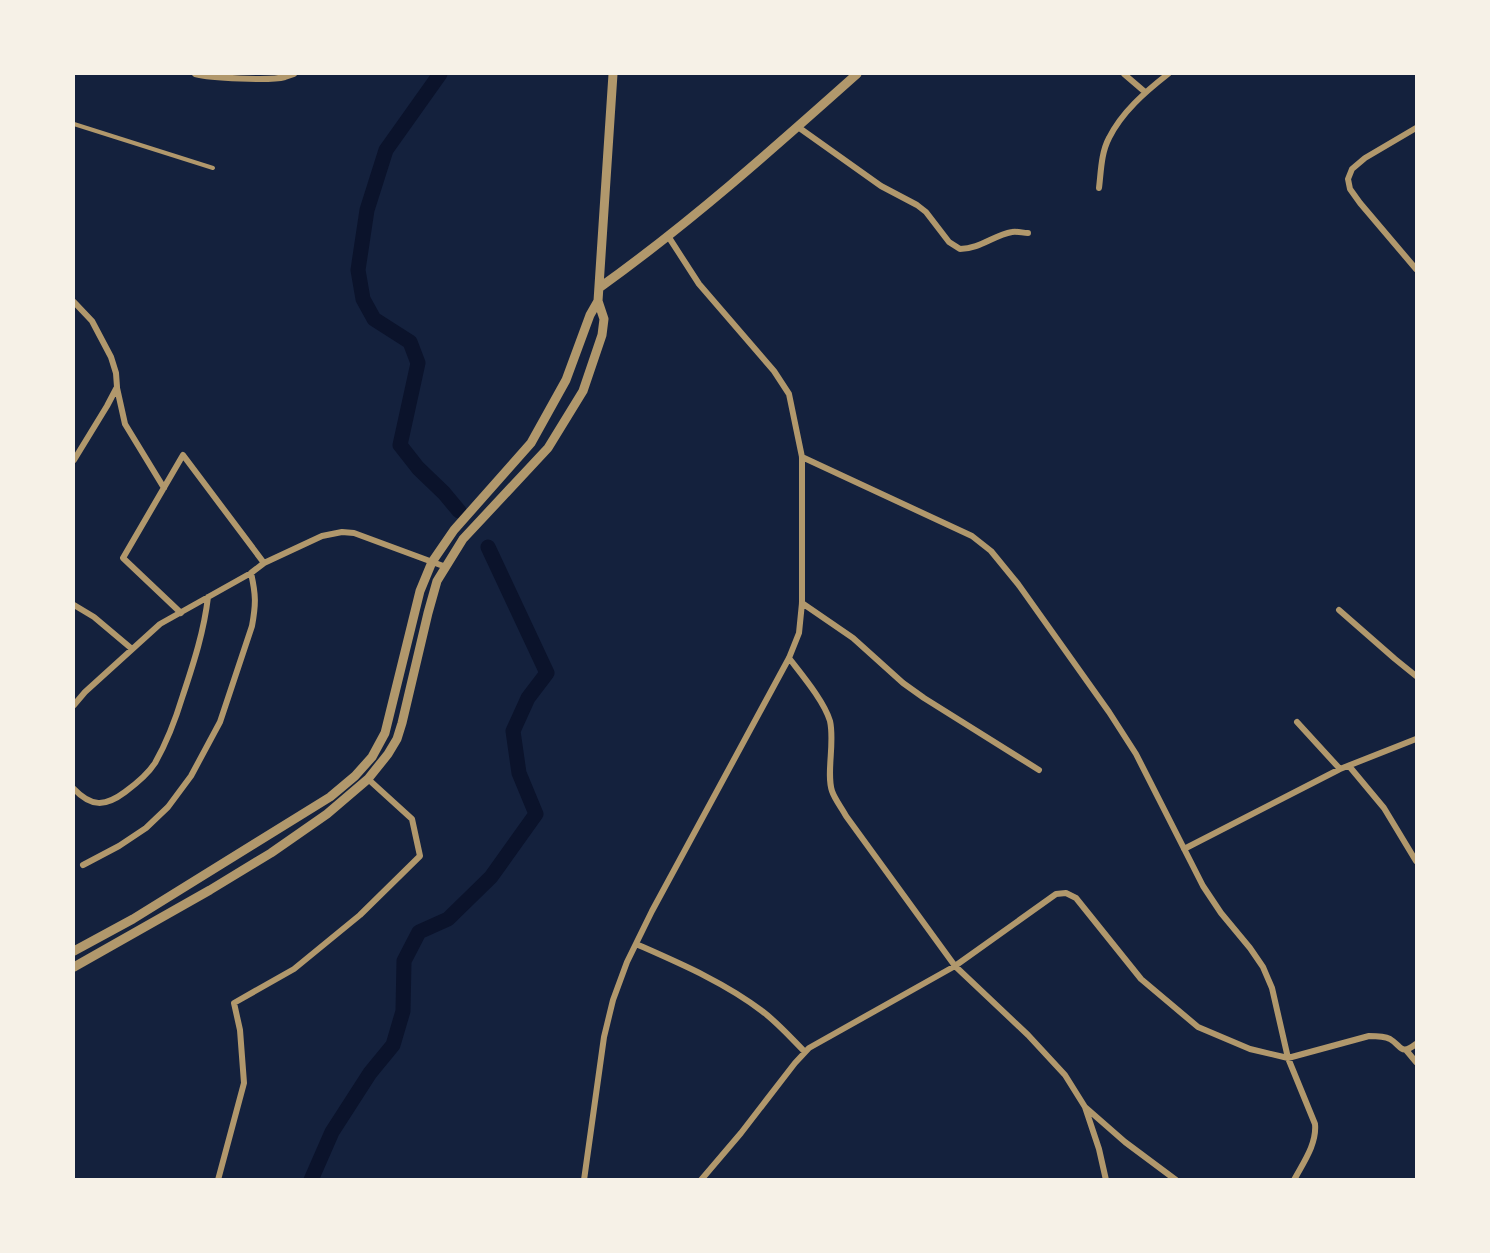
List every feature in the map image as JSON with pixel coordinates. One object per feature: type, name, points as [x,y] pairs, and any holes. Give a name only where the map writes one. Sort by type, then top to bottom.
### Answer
[{"type":"street","points":[[195,74],[283,78],[294,74]]},
{"type":"street","points":[[74,968],[271,853],[327,814],[368,779],[388,754],[397,739],[402,723],[437,581],[463,539],[548,448],[583,391],[602,335],[604,319],[598,301],[613,74]]},
{"type":"street","points":[[599,288],[642,257],[763,158],[857,74]]},
{"type":"street","points":[[1124,74],[1145,92]]},
{"type":"street","points":[[1099,188],[1108,139],[1128,110],[1145,92],[1168,74]]},
{"type":"street","points":[[798,127],[881,186],[917,205],[926,212],[949,242],[960,249],[977,247],[1012,232],[1028,233]]},
{"type":"street","points":[[1416,128],[1365,158],[1352,169],[1348,179],[1350,189],[1360,203],[1416,269]]},
{"type":"street","points":[[584,1179],[604,1037],[613,999],[627,962],[652,910],[789,658],[799,633],[802,603],[802,457],[789,394],[774,371],[699,284],[668,236]]},
{"type":"street","points":[[74,951],[133,919],[330,797],[356,776],[372,757],[385,733],[420,591],[432,562],[454,530],[531,443],[566,380],[590,315],[598,301]]},
{"type":"street","points":[[74,302],[92,321],[111,357],[125,424],[164,488]]},
{"type":"street","points":[[74,460],[108,406],[117,387]]},
{"type":"street","points":[[181,613],[123,558],[183,455],[264,563]]},
{"type":"street","points":[[802,457],[972,536],[991,551],[1018,584],[1109,712],[1136,754],[1203,886],[1263,967],[1272,988],[1288,1058],[1315,1124],[1316,1132],[1307,1156],[1294,1179]]},
{"type":"street","points":[[74,705],[85,692],[160,624],[251,573],[264,563],[322,536],[342,532],[354,533],[446,567]]},
{"type":"street","points":[[83,865],[147,828],[168,807],[190,776],[220,722],[252,626],[255,594],[251,573]]},
{"type":"street","points":[[74,789],[86,800],[94,803],[105,802],[118,797],[137,783],[154,764],[174,722],[193,667],[205,625],[208,597]]},
{"type":"street","points":[[802,603],[853,638],[903,683],[924,698],[1039,770]]},
{"type":"street","points":[[74,604],[94,616],[132,650]]},
{"type":"street","points":[[1339,610],[1416,676]]},
{"type":"street","points":[[789,658],[823,706],[829,720],[832,738],[832,791],[846,816],[955,966],[1028,1035],[1065,1075],[1085,1107],[1106,1179]]},
{"type":"street","points":[[1297,722],[1340,769]]},
{"type":"street","points":[[1184,849],[1340,769],[1416,739]]},
{"type":"street","points":[[1349,766],[1384,808],[1416,861]]},
{"type":"street","points":[[218,1179],[244,1083],[240,1030],[234,1003],[294,969],[360,915],[420,856],[412,819],[368,779]]},
{"type":"street","points":[[701,1179],[809,1048],[955,966],[1056,894],[1066,893],[1076,898],[1141,979],[1198,1026],[1250,1050],[1288,1058],[1369,1036],[1390,1039],[1400,1049],[1406,1050],[1416,1044]]},
{"type":"street","points":[[636,944],[696,970],[744,998],[773,1020],[805,1052]]},
{"type":"street","points":[[1406,1050],[1416,1062]]},
{"type":"street","points":[[1085,1107],[1125,1142],[1176,1179]]},
{"type":"lane","points":[[74,124],[213,168]]},
{"type":"waterway","points":[[440,74],[386,150],[367,210],[358,270],[363,299],[374,319],[410,342],[418,363],[400,445],[418,468],[459,511]]},
{"type":"waterway","points":[[311,1180],[332,1132],[370,1073],[393,1045],[403,1011],[404,961],[419,932],[448,919],[491,877],[536,814],[519,773],[513,731],[528,698],[547,673],[488,547]]}]
